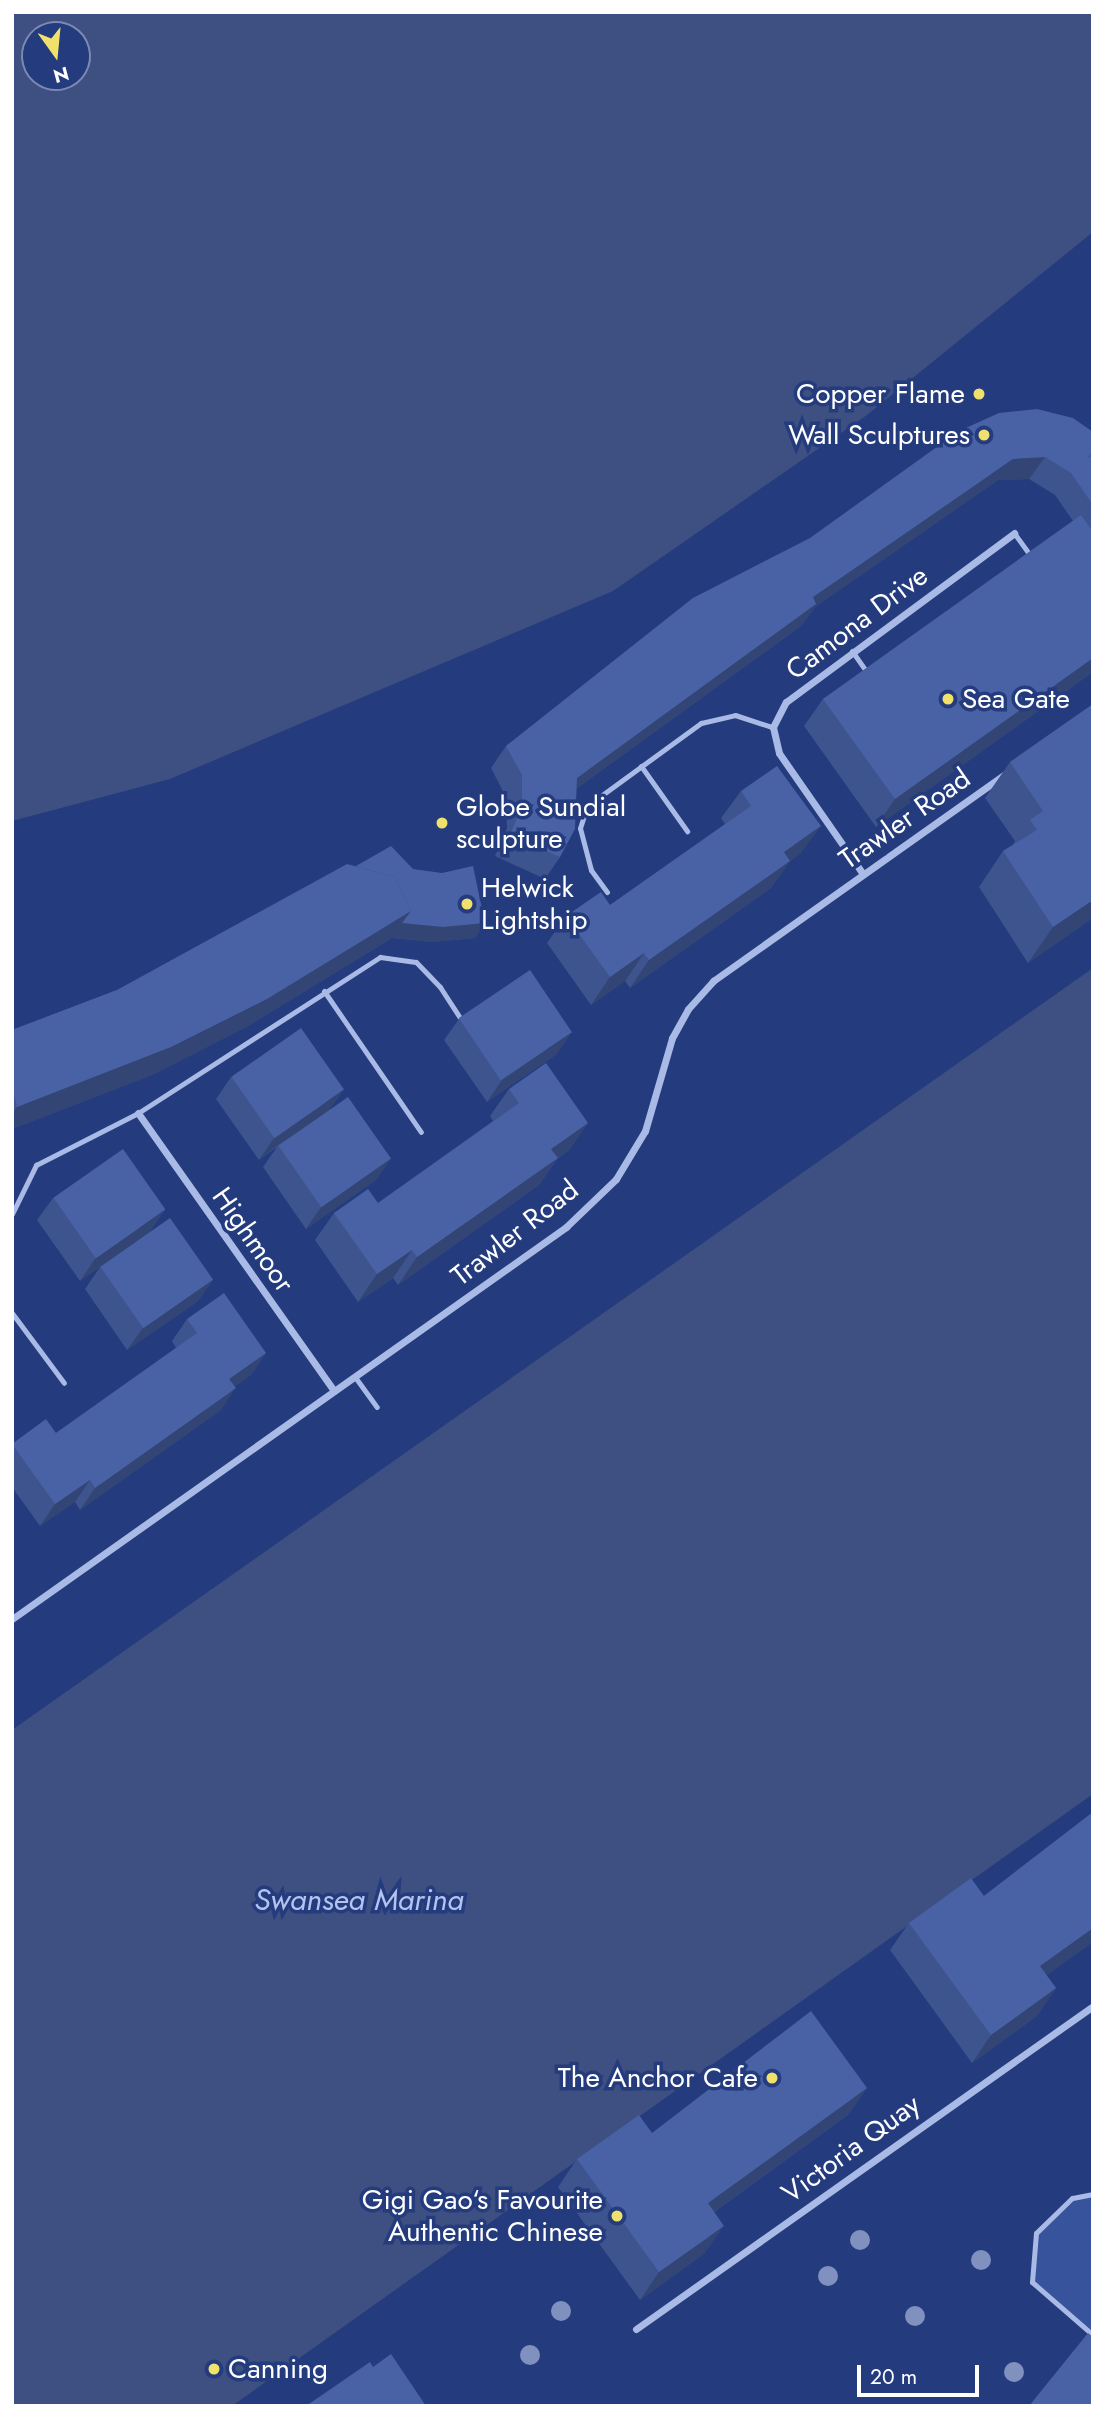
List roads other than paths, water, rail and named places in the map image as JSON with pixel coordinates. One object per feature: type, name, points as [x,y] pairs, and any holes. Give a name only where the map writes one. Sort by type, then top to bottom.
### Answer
[{"type":"street","name":"Camona Drive","points":[[772,727],[786,702],[1014,533]]},
{"type":"street","points":[[772,727],[779,752],[863,874]]},
{"type":"street","name":"Trawler Road","points":[[12,1619],[566,1227],[616,1179],[645,1131],[672,1038],[688,1009],[713,981],[1016,766]]},
{"type":"street","name":"Highmoor","points":[[138,1113],[334,1391]]},
{"type":"street","name":"Victoria Quay","points":[[636,2329],[1093,2006]]},
{"type":"lane","points":[[1014,533],[1038,565]]},
{"type":"lane","points":[[852,651],[874,681]]},
{"type":"lane","points":[[607,892],[591,870],[580,828],[587,806],[701,723],[735,715],[772,727]]},
{"type":"lane","points":[[641,765],[687,831]]},
{"type":"lane","points":[[12,1214],[36,1164],[138,1113],[380,957],[416,962],[440,987],[459,1016]]},
{"type":"lane","points":[[324,991],[421,1132]]},
{"type":"lane","points":[[12,1312],[64,1383]]},
{"type":"lane","points":[[355,1377],[377,1407]]},
{"type":"lane","points":[[1093,2194],[1072,2198],[1036,2233],[1032,2282],[1093,2335]]},
{"type":"water","points":[[12,12],[1093,12],[1093,232],[867,415],[613,591],[170,779],[12,821]]},
{"type":"water","name":"Swansea Marina","points":[[1093,968],[1093,1794],[232,2406],[12,2406],[12,1730]]},
{"type":"place","name":"Copper Flame","points":[[979,394]]},
{"type":"place","name":"Wall Sculptures","points":[[984,435]]},
{"type":"place","name":"Sea Gate","points":[[948,699]]},
{"type":"place","name":"Globe Sundial sculpture","points":[[442,823]]},
{"type":"place","name":"Helwick Lightship","points":[[467,904]]},
{"type":"place","name":"The Anchor Cafe","points":[[772,2078]]},
{"type":"place","name":"Gigi Gao‘s Favourite Authentic Chinese","points":[[617,2216]]},
{"type":"place","name":"Canning","points":[[214,2369]]}]
